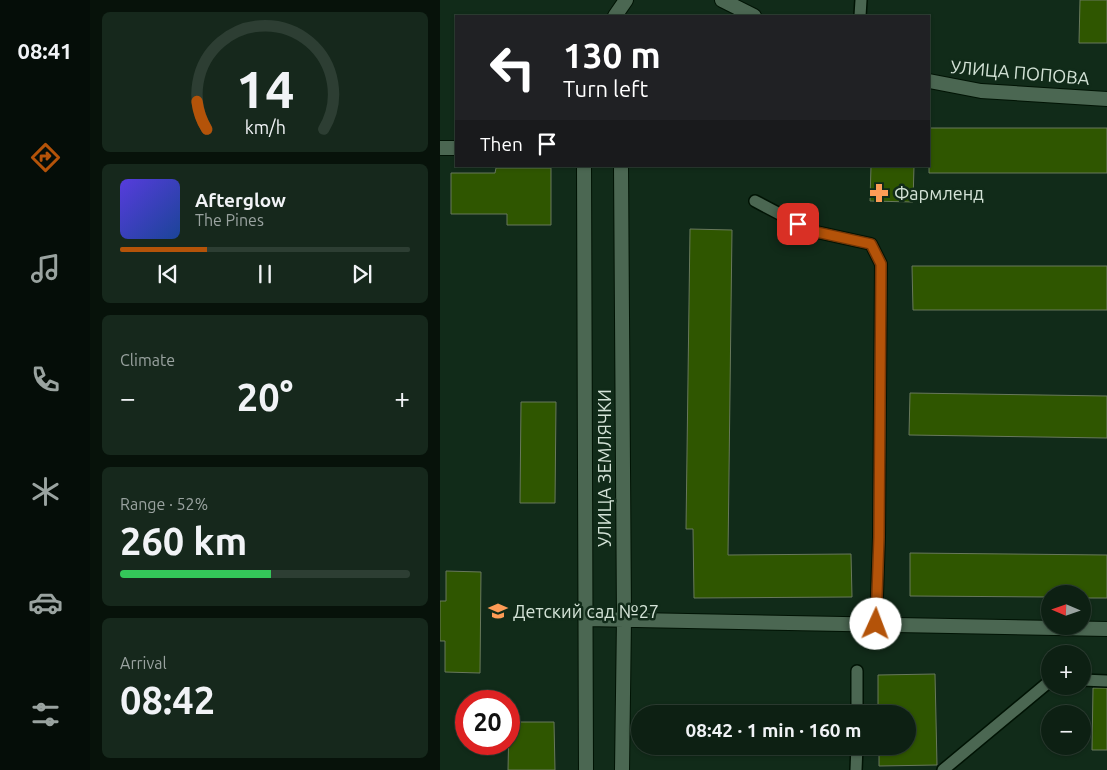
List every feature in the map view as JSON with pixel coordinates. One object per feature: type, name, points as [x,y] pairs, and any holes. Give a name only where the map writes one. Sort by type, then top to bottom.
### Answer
[{"type":"street","points":[[616,15],[626,0]]},
{"type":"street","points":[[722,0],[752,15]]},
{"type":"street","name":"УЛИЦА ПОПОВА","points":[[930,81],[981,91],[1107,99]]},
{"type":"street","points":[[440,148],[455,148]]},
{"type":"street","name":"УЛИЦА ЗЕМЛЯЧКИ","points":[[584,167],[586,770]]},
{"type":"street","name":"УЛИЦА ЗЕМЛЯЧКИ","points":[[621,167],[624,619],[622,770]]},
{"type":"street","points":[[586,619],[1107,629]]},
{"type":"lane","points":[[860,15],[861,0]]},
{"type":"lane","points":[[755,200],[812,231],[871,244],[881,264],[879,537],[876,624]]},
{"type":"lane","points":[[857,705],[858,671]]},
{"type":"lane","points":[[1091,680],[1107,680]]},
{"type":"lane","points":[[943,770],[1041,689]]},
{"type":"lane","points":[[856,770],[857,755]]},
{"type":"building","points":[[1080,0],[1107,0],[1107,43],[1079,43]]},
{"type":"building","points":[[930,128],[1107,128],[1107,173],[929,173]]},
{"type":"building","points":[[871,167],[914,167],[913,202],[870,201]]},
{"type":"building","points":[[496,168],[551,168],[551,225],[507,225],[507,214],[451,214],[451,173],[495,173]]},
{"type":"building","points":[[690,229],[732,230],[728,555],[851,554],[852,597],[694,598],[693,529],[686,529]]},
{"type":"building","points":[[912,266],[1107,266],[1107,310],[913,310]]},
{"type":"building","points":[[910,393],[1107,396],[1107,438],[909,435]]},
{"type":"building","points":[[521,402],[556,402],[555,503],[520,503]]},
{"type":"building","points":[[910,553],[1107,555],[1107,598],[1091,598],[1091,585],[1041,585],[1041,597],[910,596]]},
{"type":"building","points":[[446,571],[481,572],[480,673],[445,672],[445,641],[440,641],[440,601],[446,601]]},
{"type":"building","points":[[935,674],[937,765],[879,766],[879,755],[916,755],[916,705],[878,705],[878,675]]},
{"type":"building","points":[[1093,688],[1107,688],[1107,750],[1092,750]]},
{"type":"building","points":[[520,722],[554,722],[555,770],[508,770],[508,755],[520,755]]},
{"type":"place","name":"Фармленд","points":[[879,193]]},
{"type":"place","name":"Детский сад №27","points":[[498,611]]},
{"type":"route","points":[[798,224],[812,231],[871,244],[881,264],[879,537],[876,624]]}]
